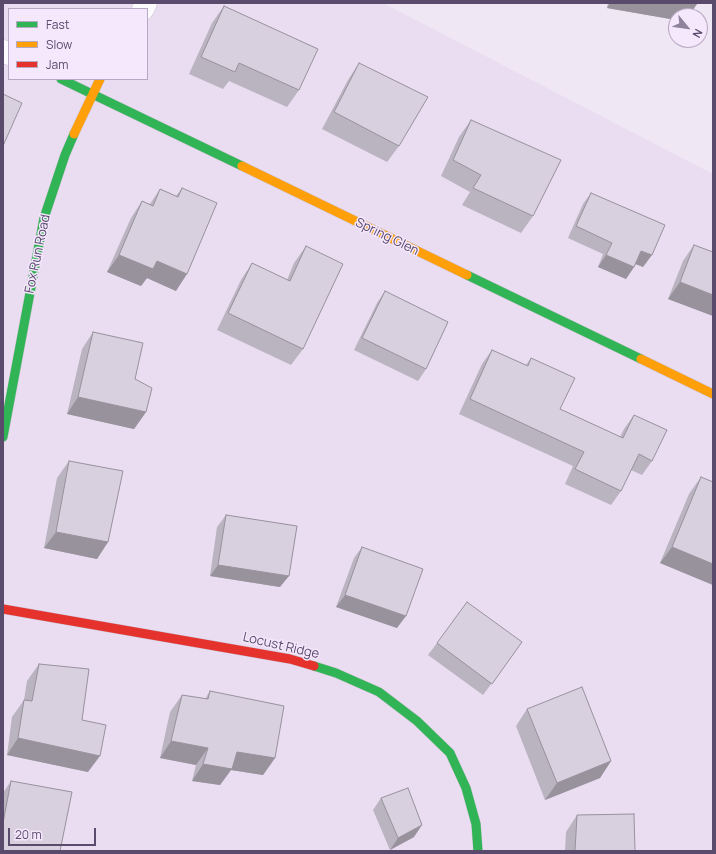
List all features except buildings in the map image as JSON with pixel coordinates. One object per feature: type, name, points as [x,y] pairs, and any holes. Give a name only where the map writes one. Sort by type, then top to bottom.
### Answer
[{"type":"street","name":"Spring Glen","points":[[63,80],[713,394]]},
{"type":"street","name":"Fox Run Road","points":[[3,437],[44,218],[65,155],[92,93],[99,80]]},
{"type":"street","name":"Locust Ridge","points":[[3,609],[290,659],[336,673],[379,692],[417,721],[450,753],[466,788],[476,824],[478,851]]},
{"type":"shaded area","points":[[3,3],[383,3],[713,174],[713,851],[3,851]]},
{"type":"traffic: fast","points":[[63,80],[242,166]]},
{"type":"traffic: fast","points":[[3,437],[44,218],[65,155],[74,134]]},
{"type":"traffic: fast","points":[[467,275],[641,359]]},
{"type":"traffic: fast","points":[[314,666],[336,673],[379,692],[417,721],[450,753],[466,788],[476,824],[478,851]]},
{"type":"traffic: slow","points":[[74,134],[100,80]]},
{"type":"traffic: slow","points":[[242,166],[467,275]]},
{"type":"traffic: slow","points":[[641,359],[713,394]]},
{"type":"traffic: jam","points":[[3,609],[290,659],[314,666]]}]
